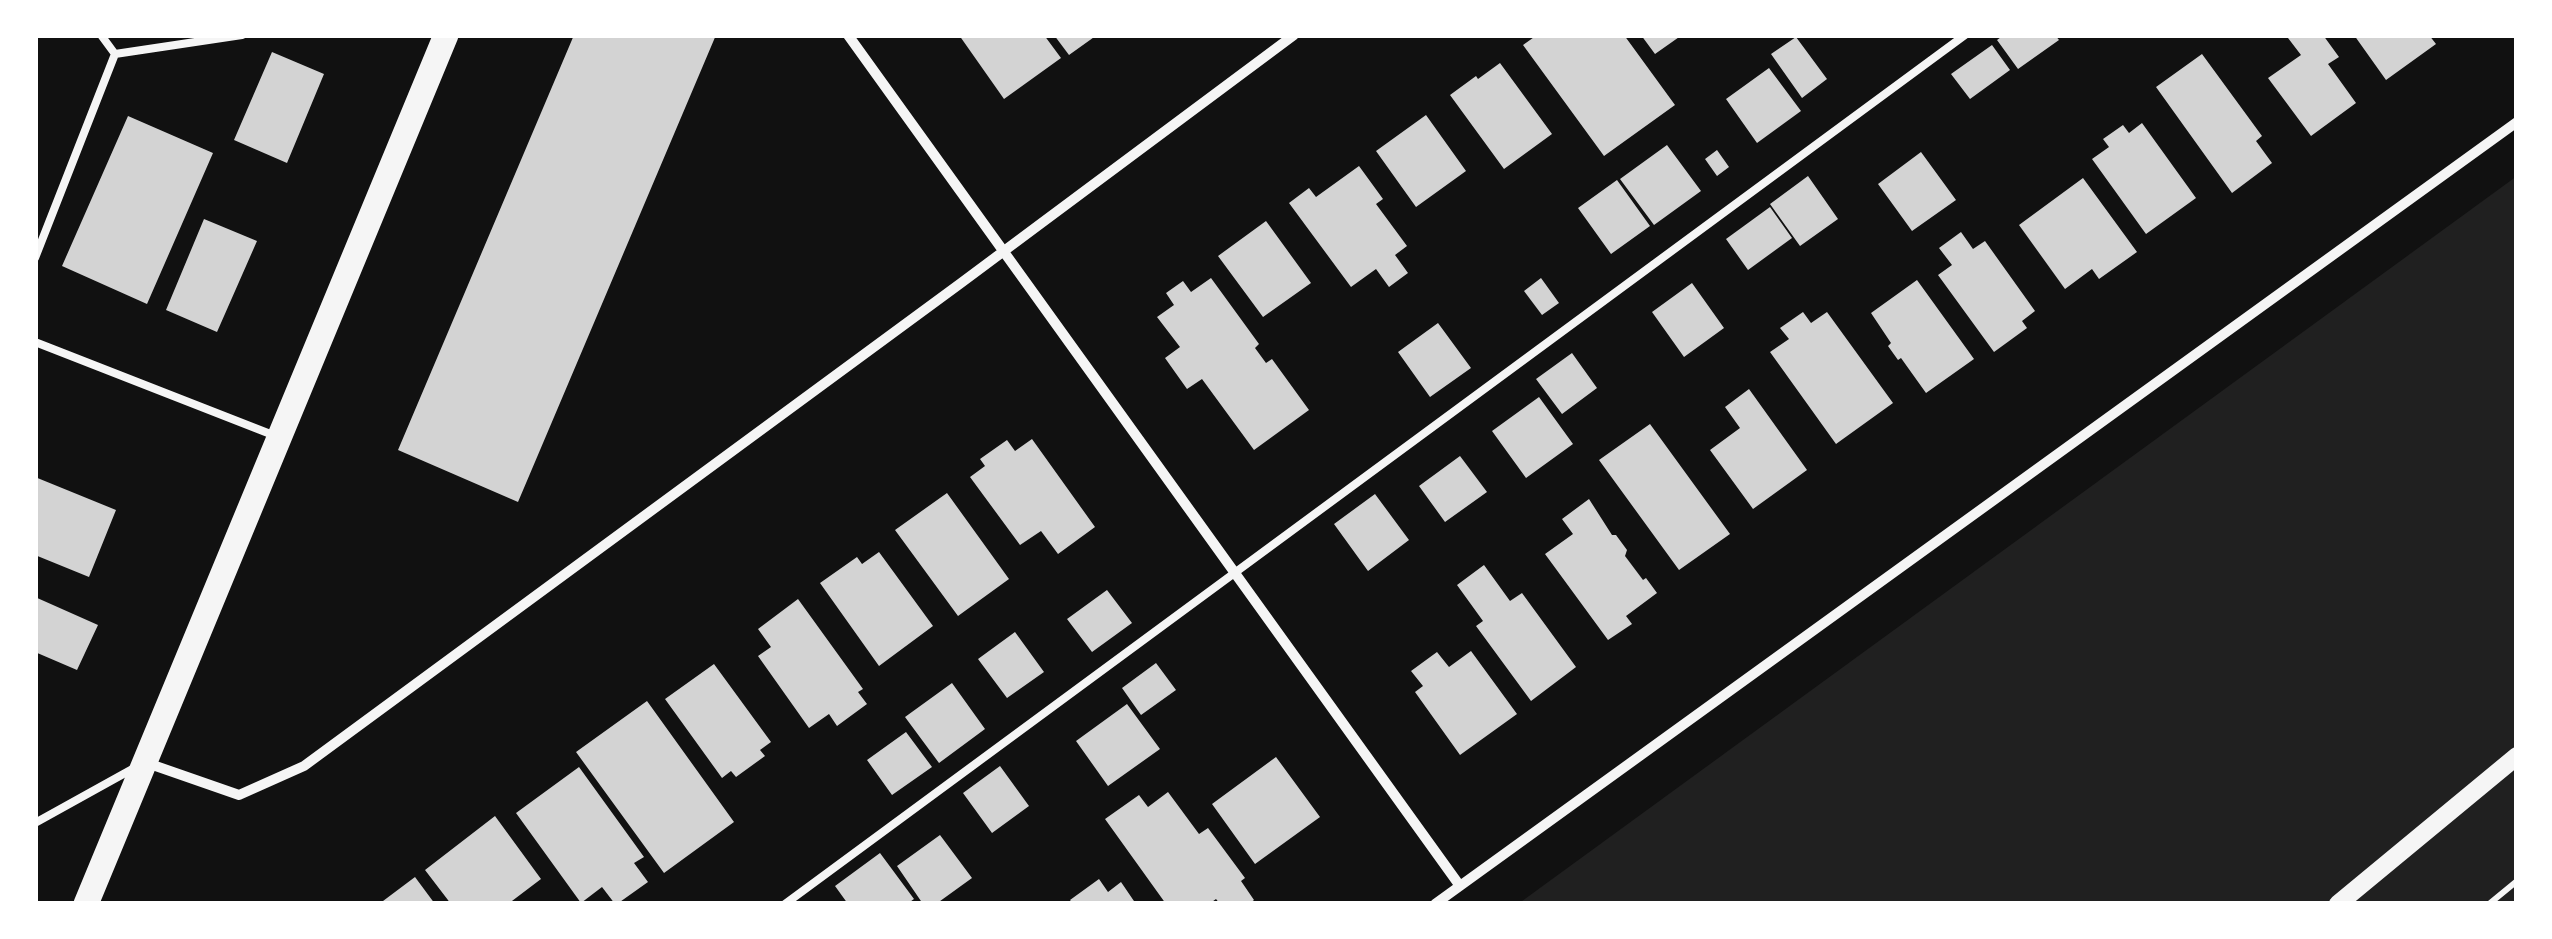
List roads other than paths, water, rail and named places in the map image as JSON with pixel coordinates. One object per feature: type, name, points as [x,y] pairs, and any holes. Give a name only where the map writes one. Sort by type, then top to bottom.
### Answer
[{"type":"main road","points":[[86,904],[446,35]]},
{"type":"street","points":[[848,35],[1460,886]]},
{"type":"street","points":[[144,762],[239,795],[304,766],[1294,35]]},
{"type":"street","points":[[1435,904],[2517,122]]},
{"type":"street","points":[[2338,904],[2517,756]]},
{"type":"lane","points":[[102,35],[115,54]]},
{"type":"lane","points":[[115,54],[242,35]]},
{"type":"lane","points":[[785,904],[1964,35]]},
{"type":"lane","points":[[35,258],[115,54]]},
{"type":"lane","points":[[35,342],[278,436]]},
{"type":"lane","points":[[35,823],[144,762]]}]
